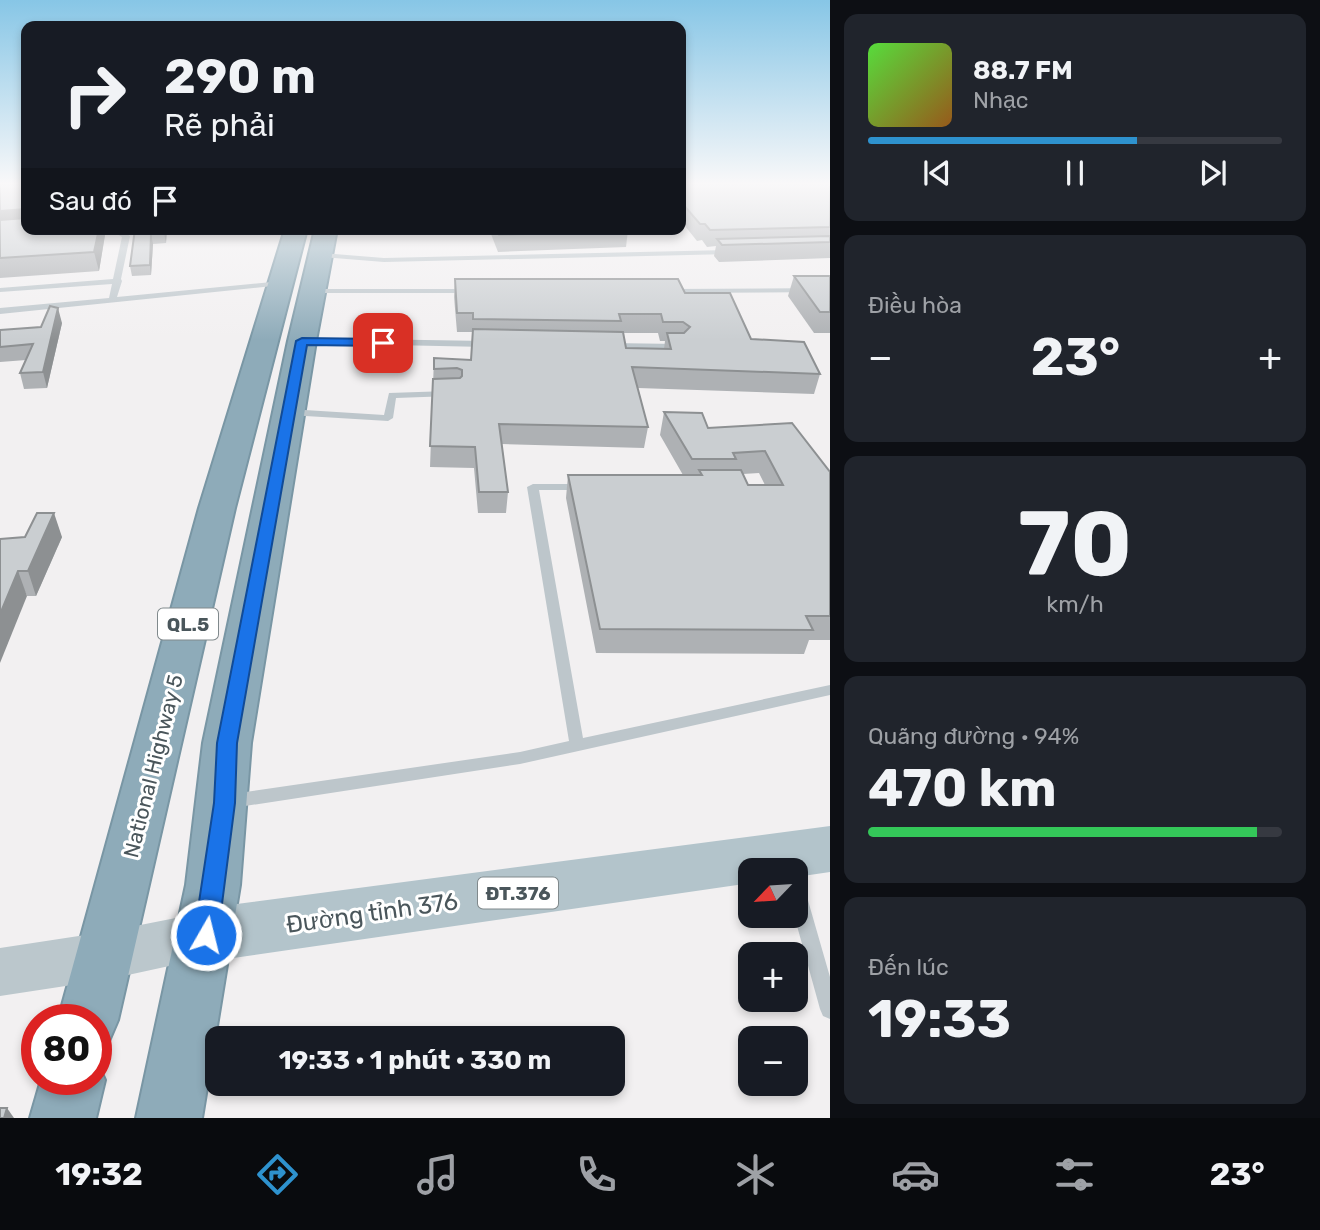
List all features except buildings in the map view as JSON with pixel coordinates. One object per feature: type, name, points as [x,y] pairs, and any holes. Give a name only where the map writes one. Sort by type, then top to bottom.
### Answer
[{"type":"highway","name":"QL.5","points":[[169,1118],[206,935],[224,803],[227,743],[302,341],[308,258]]},
{"type":"highway","name":"National Highway 5","points":[[93,1004],[217,508],[308,258]]},
{"type":"highway","points":[[63,1118],[69,1095]]},
{"type":"main road","name":"Đường tỉnh 376","points":[[206,935],[738,874]]},
{"type":"main road","points":[[0,972],[105,956],[206,935]]},
{"type":"lane","points":[[112,301],[118,281],[125,235]]},
{"type":"lane","points":[[0,311],[112,301],[308,258],[384,260],[734,251]]},
{"type":"lane","points":[[308,258],[482,291]]},
{"type":"lane","points":[[0,290],[118,281]]},
{"type":"lane","points":[[663,291],[830,290]]},
{"type":"lane","points":[[302,341],[498,345]]},
{"type":"lane","points":[[595,346],[679,348]]},
{"type":"lane","points":[[289,412],[388,418],[392,395],[456,394]]},
{"type":"lane","points":[[577,745],[533,487],[589,487]]},
{"type":"lane","points":[[224,803],[520,758],[830,690]]},
{"type":"lane","points":[[808,901],[830,1009]]},
{"type":"route","points":[[206,935],[224,803],[227,743],[302,341],[383,343]]}]
